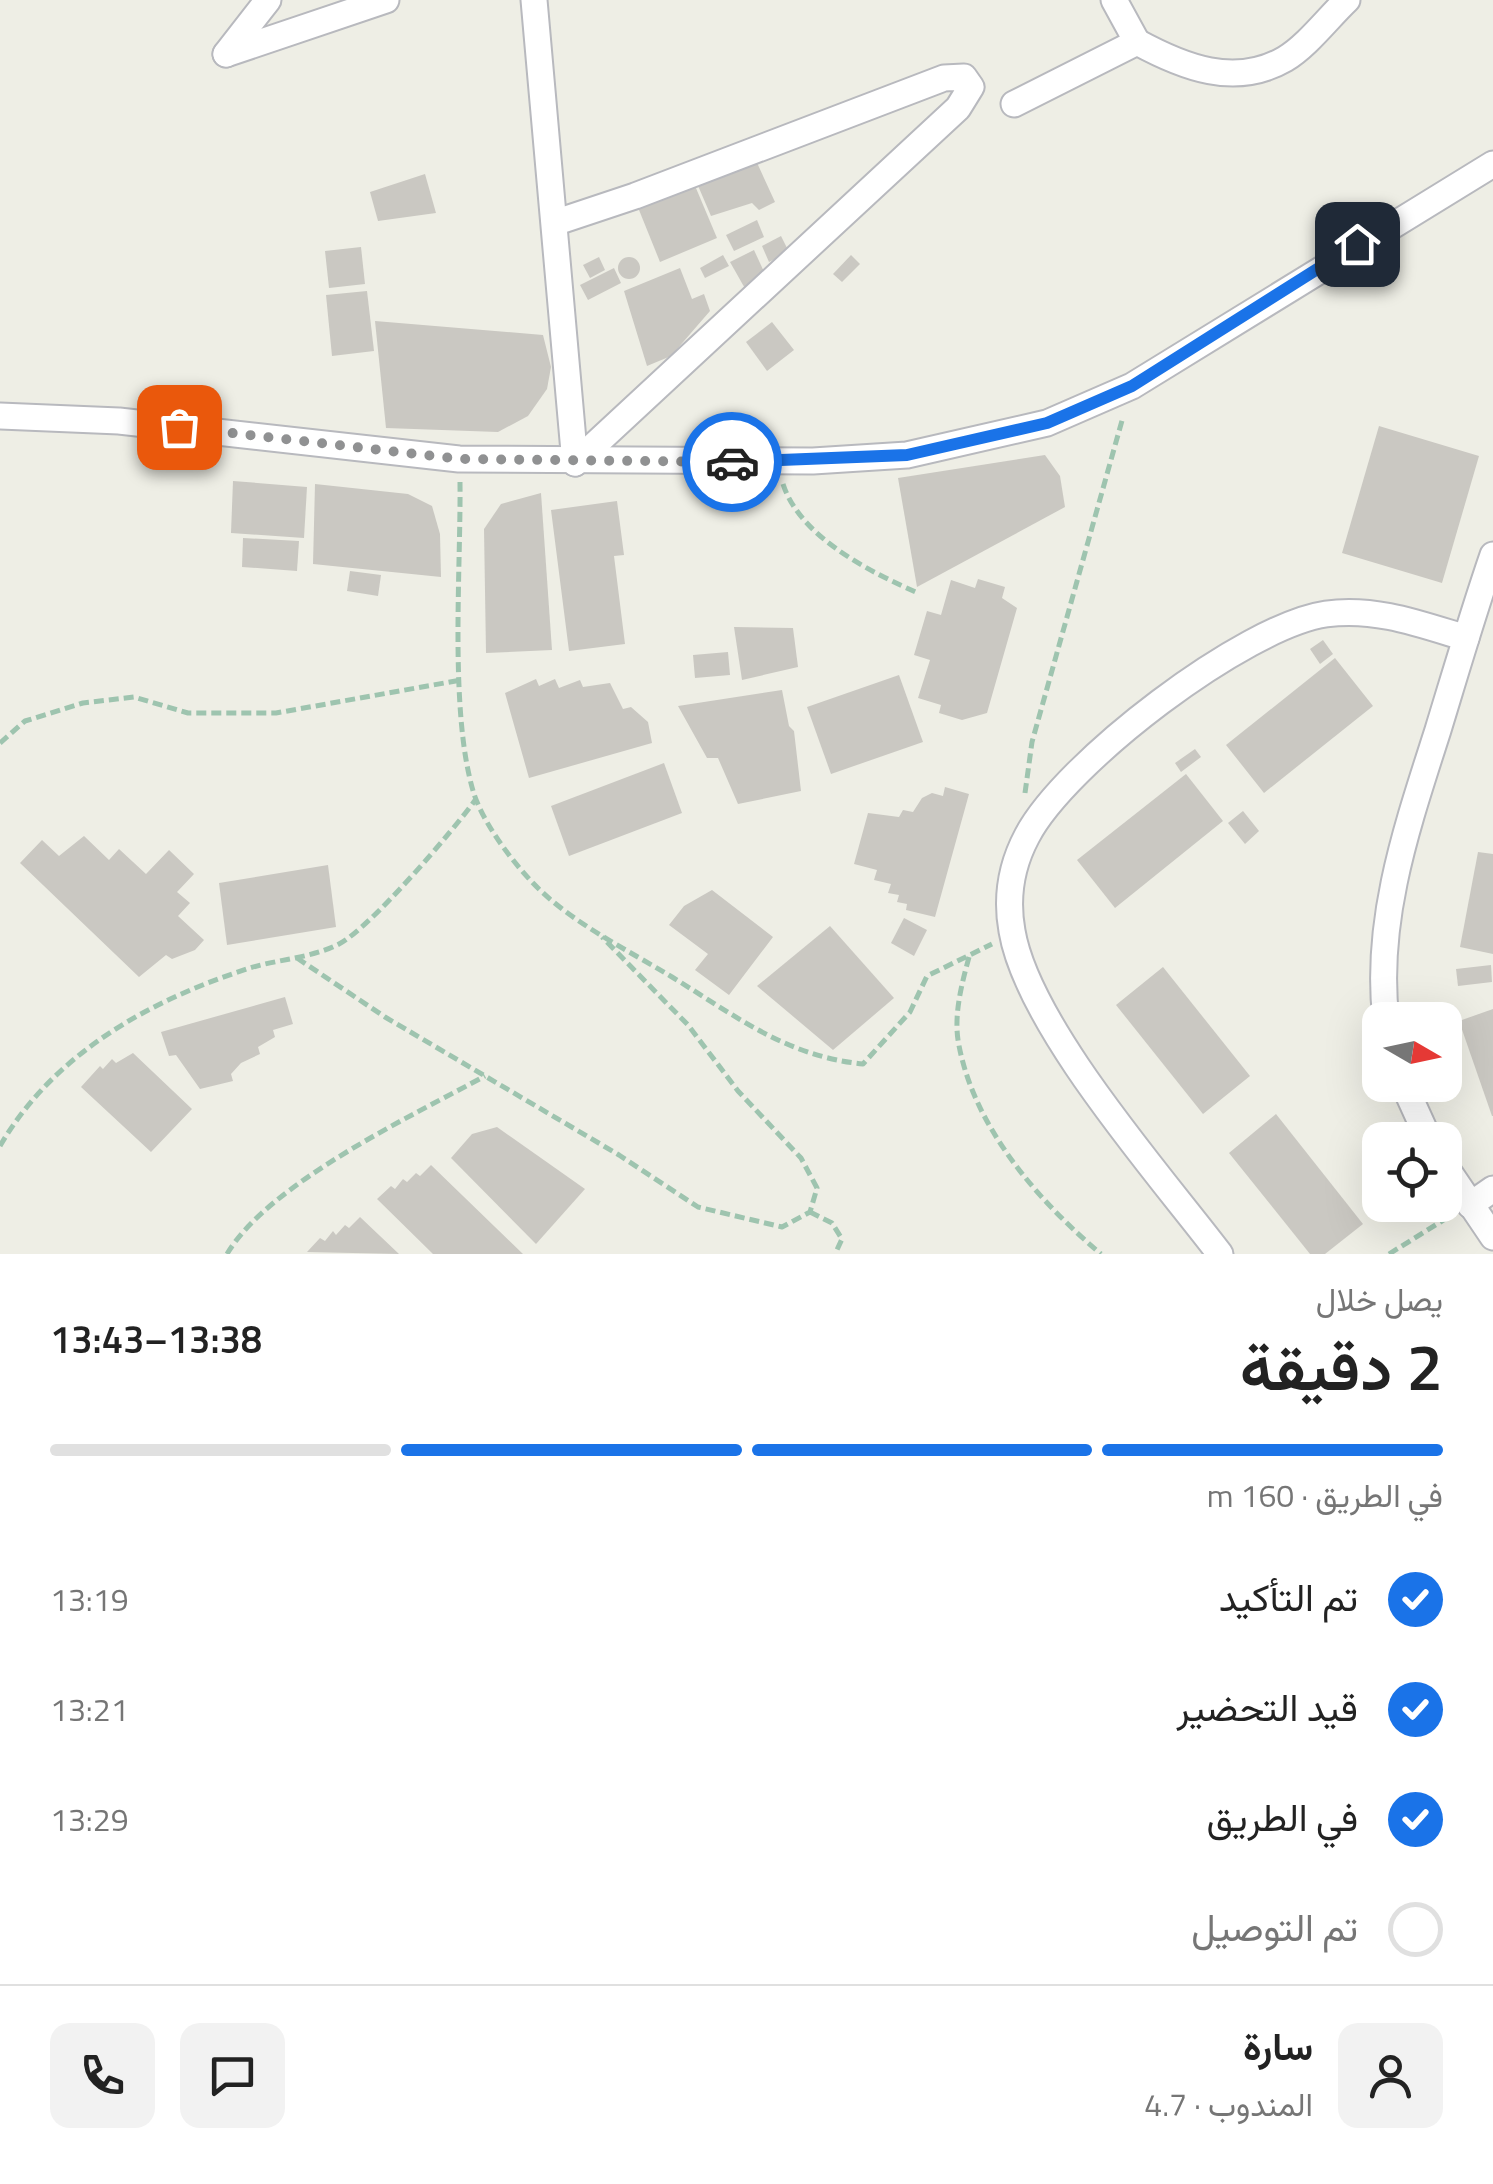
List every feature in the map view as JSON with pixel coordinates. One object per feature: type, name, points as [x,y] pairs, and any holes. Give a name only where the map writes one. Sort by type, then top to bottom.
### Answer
[{"type":"street","points":[[268,0],[226,54],[386,0]]},
{"type":"street","points":[[534,0],[557,222],[575,463]]},
{"type":"street","points":[[1114,0],[1137,42],[1200,70],[1254,72],[1288,58],[1348,0]]},
{"type":"street","points":[[1311,34],[1322,0]]},
{"type":"street","points":[[1014,104],[1137,42]]},
{"type":"street","points":[[557,222],[944,78],[964,77],[972,87],[958,108],[575,463]]},
{"type":"street","points":[[0,416],[153,424],[460,459],[776,462],[907,455],[1047,423],[1132,386],[1493,164]]},
{"type":"street","points":[[1385,1002],[1381,958],[1386,913],[1493,555]]},
{"type":"street","points":[[1220,1254],[1077,1065],[1024,971],[1012,934],[1008,896],[1015,862],[1028,833],[1056,795],[1136,724],[1210,668],[1285,625],[1324,614],[1389,615],[1466,638]]},
{"type":"street","points":[[1470,1205],[1493,1189]]},
{"type":"street","points":[[1462,1193],[1493,1238]]},
{"type":"path","points":[[1022,810],[1032,742],[1132,386]]},
{"type":"path","points":[[460,459],[461,680],[476,799],[534,884],[596,931],[775,1042],[835,1061],[863,1064],[901,1024],[927,976],[1012,934]]},
{"type":"path","points":[[776,462],[786,492],[807,524],[878,576],[918,593]]},
{"type":"path","points":[[0,744],[25,721],[83,703],[134,696],[188,713],[276,712],[461,680]]},
{"type":"path","points":[[0,1146],[18,1116],[54,1076],[108,1032],[176,995],[251,968],[341,943],[454,830],[476,799]]},
{"type":"path","points":[[298,958],[698,1207],[782,1227],[810,1212],[817,1188],[801,1158],[738,1090],[688,1025],[596,931]]},
{"type":"path","points":[[969,956],[960,994],[958,1039],[981,1113],[1040,1193],[1100,1254]]},
{"type":"path","points":[[227,1254],[274,1202],[373,1138],[485,1076]]},
{"type":"path","points":[[1389,1254],[1470,1205]]},
{"type":"path","points":[[810,1212],[832,1222],[842,1239],[835,1254]]},
{"type":"building","points":[[753,154],[775,202],[759,210],[752,203],[711,216],[696,181]]},
{"type":"building","points":[[425,174],[436,213],[378,221],[370,192]]},
{"type":"building","points":[[693,181],[717,238],[660,262],[637,205]]},
{"type":"building","points":[[757,220],[764,237],[734,251],[726,235]]},
{"type":"building","points":[[781,236],[789,252],[769,262],[762,246]]},
{"type":"building","points":[[361,247],[365,284],[329,288],[325,251]]},
{"type":"building","points":[[754,250],[766,276],[747,292],[730,262]]},
{"type":"building","points":[[723,255],[729,266],[705,278],[700,268]]},
{"type":"building","points":[[851,255],[860,264],[842,282],[833,274]]},
{"type":"building","points":[[599,257],[605,270],[590,278],[583,265]]},
{"type":"building","points":[[629,257],[637,260],[637,276],[629,279],[621,276],[618,268],[621,260]]},
{"type":"building","points":[[614,268],[621,283],[588,300],[580,285]]},
{"type":"building","points":[[680,268],[692,299],[704,294],[710,311],[671,356],[647,366],[624,291]]},
{"type":"building","points":[[367,291],[374,351],[332,356],[326,295]]},
{"type":"building","points":[[375,321],[543,335],[551,367],[547,389],[528,416],[498,432],[386,428]]},
{"type":"building","points":[[772,322],[794,350],[767,371],[746,342]]},
{"type":"building","points":[[1379,426],[1479,456],[1442,583],[1342,553]]},
{"type":"building","points":[[1045,455],[1060,476],[1065,507],[917,587],[898,478]]},
{"type":"building","points":[[233,481],[307,487],[304,538],[231,533]]},
{"type":"building","points":[[315,484],[408,494],[432,506],[440,534],[441,577],[313,564]]},
{"type":"building","points":[[541,493],[552,650],[486,653],[484,529],[501,504]]},
{"type":"building","points":[[617,501],[624,555],[614,556],[625,644],[569,651],[551,510]]},
{"type":"building","points":[[243,538],[299,541],[297,571],[242,567]]},
{"type":"building","points":[[350,571],[381,575],[378,596],[347,591]]},
{"type":"building","points":[[978,579],[1005,587],[1002,598],[1017,608],[987,713],[962,720],[939,713],[941,705],[918,698],[930,660],[914,655],[927,611],[941,615],[951,580],[975,588]]},
{"type":"building","points":[[734,627],[793,628],[798,667],[742,680]]},
{"type":"building","points":[[1323,640],[1333,654],[1320,664],[1310,649]]},
{"type":"building","points":[[728,652],[730,675],[695,678],[693,655]]},
{"type":"building","points":[[1335,658],[1373,706],[1264,793],[1226,745]]},
{"type":"building","points":[[899,675],[923,742],[831,774],[807,707]]},
{"type":"building","points":[[536,679],[539,686],[555,679],[559,688],[580,680],[583,687],[610,683],[623,709],[631,707],[648,722],[652,743],[529,778],[505,693]]},
{"type":"building","points":[[782,690],[789,726],[794,731],[801,791],[738,804],[718,758],[707,758],[678,706]]},
{"type":"building","points":[[1195,749],[1201,757],[1181,772],[1175,763]]},
{"type":"building","points":[[664,763],[682,813],[569,856],[551,806]]},
{"type":"building","points":[[1186,774],[1223,821],[1115,908],[1077,860]]},
{"type":"building","points":[[945,787],[969,794],[935,917],[906,910],[907,904],[897,902],[899,895],[888,893],[891,884],[874,880],[877,870],[854,864],[868,813],[899,817],[903,810],[913,812],[922,798],[932,793],[943,796]]},
{"type":"building","points":[[1243,811],[1259,831],[1245,844],[1228,823]]},
{"type":"building","points":[[84,836],[109,860],[119,849],[146,874],[169,850],[194,874],[177,892],[190,903],[178,916],[204,940],[195,950],[172,959],[166,955],[139,977],[20,863],[42,840],[59,856]]},
{"type":"building","points":[[1478,852],[1493,854],[1493,954],[1460,947]]},
{"type":"building","points":[[328,865],[336,927],[227,945],[219,883]]},
{"type":"building","points":[[712,890],[773,937],[729,995],[695,970],[708,954],[669,925],[684,906]]},
{"type":"building","points":[[904,918],[927,930],[914,956],[891,943]]},
{"type":"building","points":[[830,926],[894,998],[833,1050],[757,986]]},
{"type":"building","points":[[1491,965],[1492,982],[1458,986],[1456,969]]},
{"type":"building","points":[[1163,967],[1250,1076],[1203,1114],[1116,1005]]},
{"type":"building","points":[[285,997],[293,1024],[273,1030],[275,1037],[258,1047],[260,1054],[241,1063],[231,1074],[233,1081],[200,1089],[176,1055],[169,1056],[161,1032]]},
{"type":"building","points":[[1493,1009],[1493,1116],[1462,1030],[1462,1020]]},
{"type":"building","points":[[133,1053],[192,1109],[151,1152],[81,1087],[100,1066],[103,1069],[112,1059],[116,1063]]},
{"type":"building","points":[[1276,1114],[1363,1224],[1325,1254],[1310,1254],[1229,1153]]},
{"type":"building","points":[[497,1127],[585,1189],[536,1244],[451,1158],[472,1134]]},
{"type":"building","points":[[431,1165],[523,1254],[433,1254],[377,1199],[391,1186],[395,1189],[403,1179],[407,1182],[416,1173],[420,1176]]},
{"type":"building","points":[[360,1217],[399,1254],[307,1252],[320,1238],[325,1241],[333,1231],[336,1235]]},
{"type":"way so far","points":[[179,427],[460,459],[732,462]]},
{"type":"route","points":[[732,462],[814,462],[907,455],[1047,423],[1132,386],[1357,244]]}]
